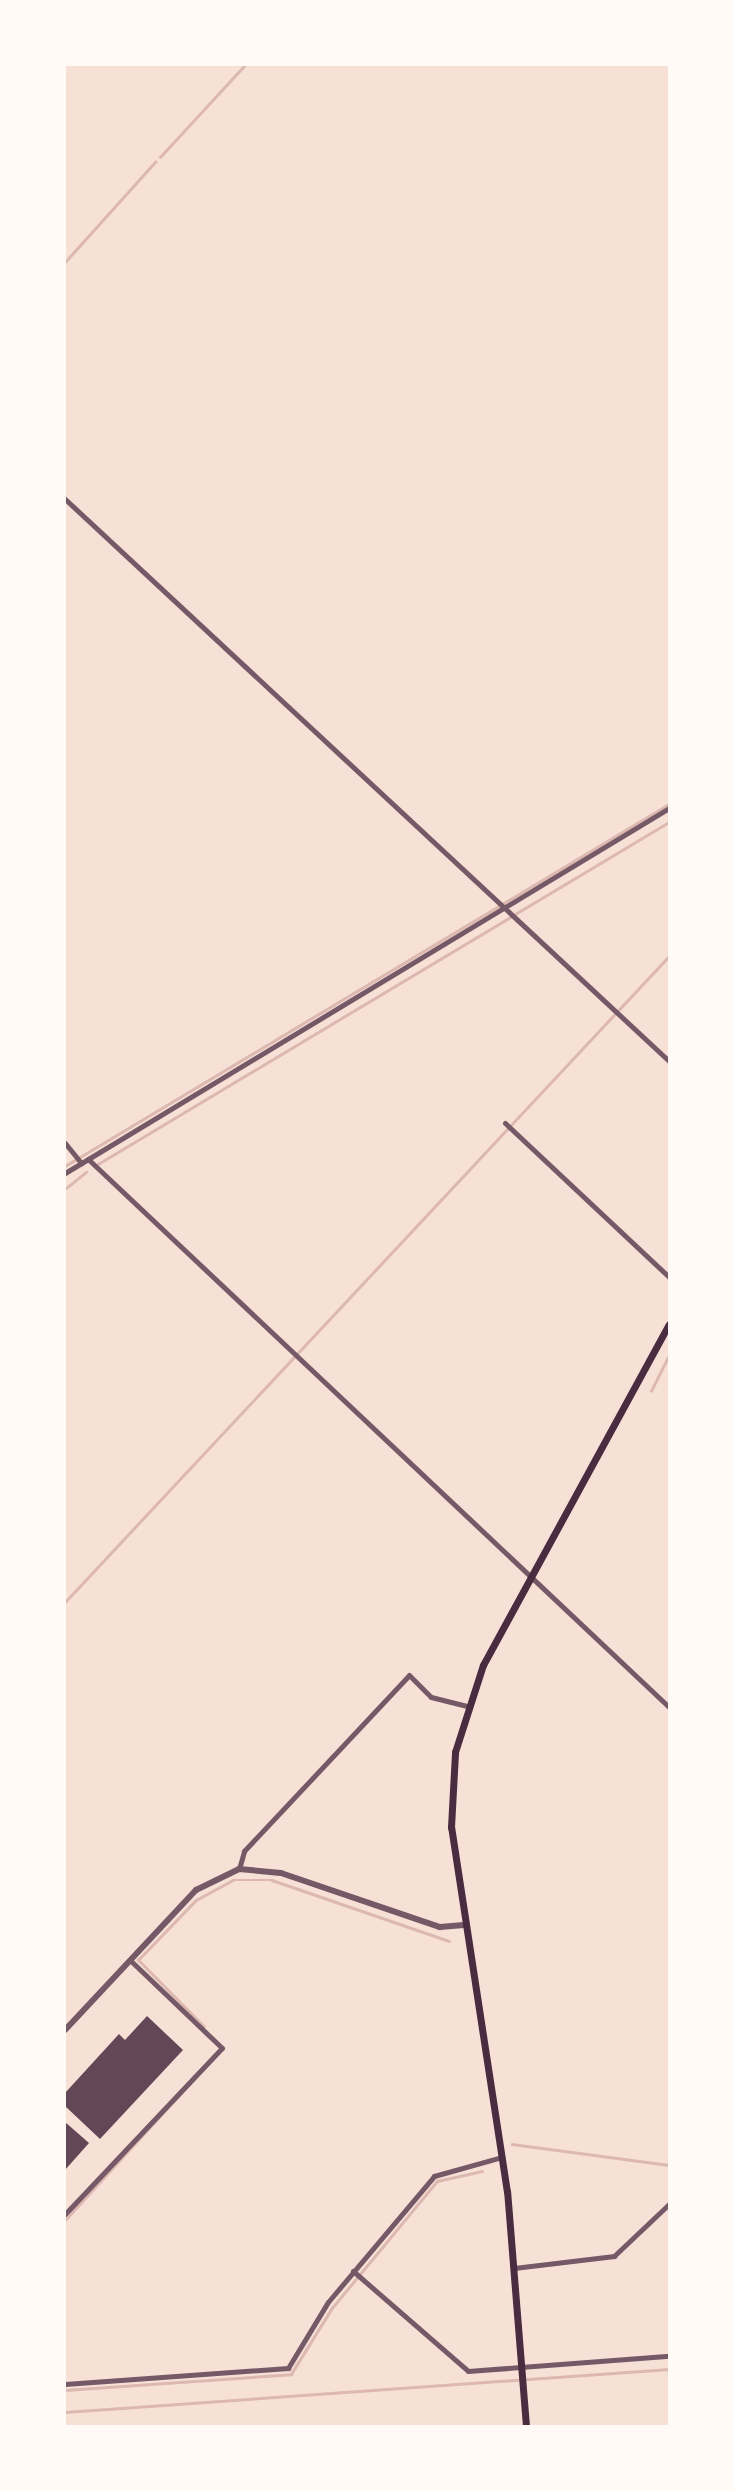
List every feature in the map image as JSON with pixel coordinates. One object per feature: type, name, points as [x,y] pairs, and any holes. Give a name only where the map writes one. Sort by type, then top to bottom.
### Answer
[{"type":"main road","points":[[526,2426],[502,2157],[464,1926],[451,1799],[466,1706],[532,1577],[669,1324]]},
{"type":"street","points":[[65,499],[669,1061]]},
{"type":"street","points":[[65,1173],[669,808]]},
{"type":"street","points":[[505,1124],[669,1277]]},
{"type":"street","points":[[65,1143],[76,1153],[81,1163]]},
{"type":"street","points":[[88,1159],[96,1172],[669,1707]]},
{"type":"street","points":[[239,1869],[244,1851],[409,1675],[436,1699],[466,1706]]},
{"type":"street","points":[[65,2030],[196,1890],[239,1869],[281,1873],[440,1927],[464,1926]]},
{"type":"street","points":[[65,2214],[222,2048],[130,1960]]},
{"type":"street","points":[[65,2384],[288,2368],[353,2271],[434,2176],[502,2157]]},
{"type":"street","points":[[514,2268],[614,2256],[669,2204]]},
{"type":"street","points":[[353,2271],[460,2368],[669,2356]]},
{"type":"building","points":[[147,2016],[183,2050],[100,2139],[65,2106],[65,2093],[119,2034],[125,2040]]},
{"type":"building","points":[[65,2122],[89,2143],[65,2170]]},
{"type":"waterway","points":[[160,157],[245,65]]},
{"type":"waterway","points":[[65,262],[155,162]]},
{"type":"waterway","points":[[65,1166],[669,804]]},
{"type":"waterway","points":[[98,1164],[669,822]]},
{"type":"waterway","points":[[65,1602],[669,956]]},
{"type":"waterway","points":[[65,1189],[86,1172]]},
{"type":"waterway","points":[[651,1391],[669,1355]]},
{"type":"waterway","points":[[204,2027],[138,1960],[196,1900],[233,1880],[272,1880],[449,1941]]},
{"type":"waterway","points":[[65,2220],[223,2047]]},
{"type":"waterway","points":[[512,2144],[669,2165]]},
{"type":"waterway","points":[[65,2390],[291,2374],[332,2308],[437,2181],[482,2171]]},
{"type":"waterway","points":[[65,2412],[669,2369]]}]
